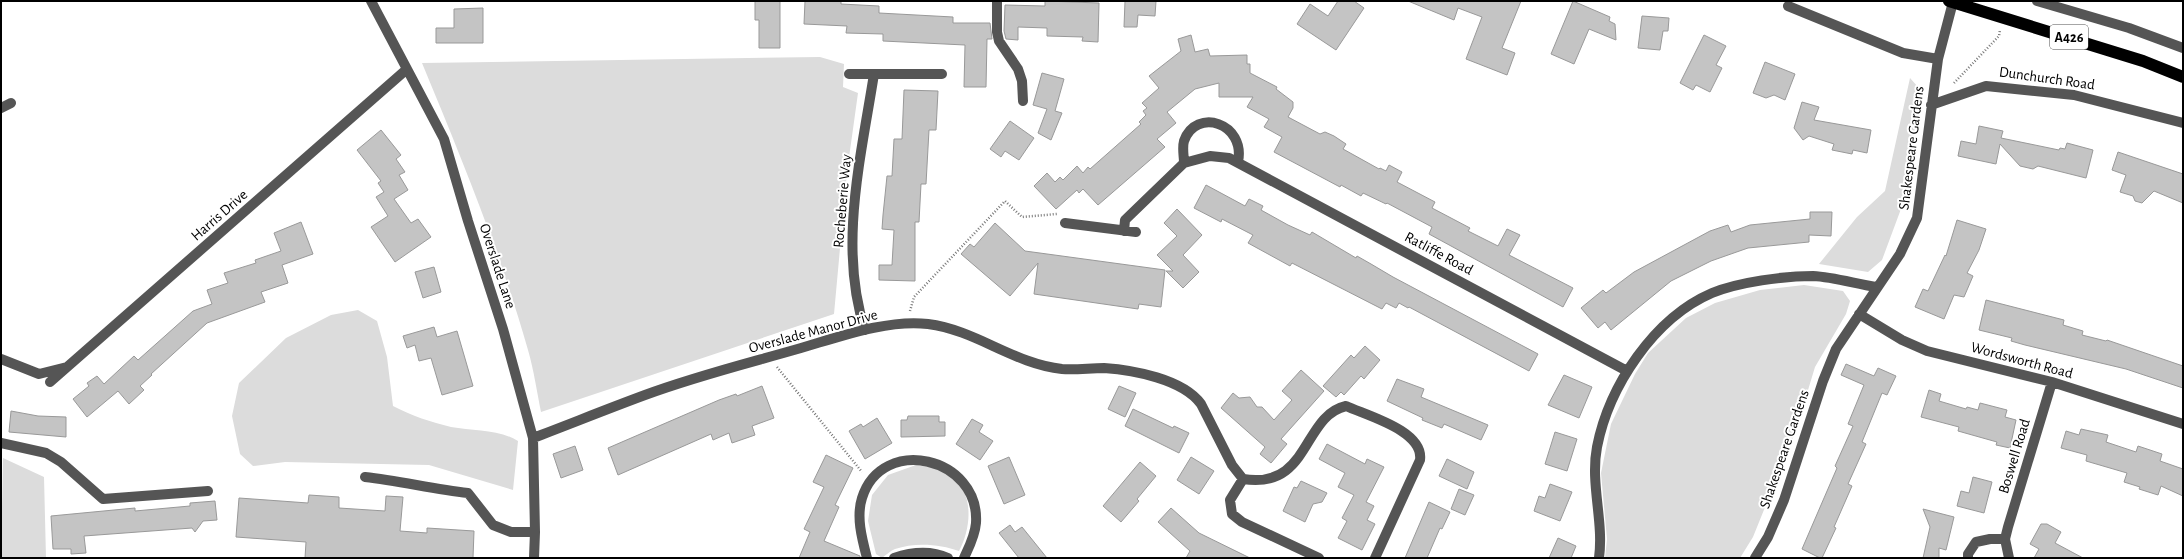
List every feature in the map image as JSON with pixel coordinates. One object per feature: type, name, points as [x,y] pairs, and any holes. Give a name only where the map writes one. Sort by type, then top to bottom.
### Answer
[{"type":"highway","name":"A426","points":[[1951,2],[2003,16],[2143,61],[2183,78]]},
{"type":"street","name":"Overslade Lane","points":[[371,1],[444,139],[468,221],[503,329],[533,438],[535,532],[534,558]]},
{"type":"street","points":[[997,1],[998,36],[1018,69],[1022,81],[1023,101]]},
{"type":"street","points":[[2037,1],[2129,28],[2183,48]]},
{"type":"street","name":"Shakespeare Gardens","points":[[1755,558],[1768,537],[1784,500],[1822,381],[1836,349],[1876,287],[1900,254],[1917,218],[1923,181],[1934,84],[1951,2]]},
{"type":"street","points":[[1788,6],[1903,53],[1938,59]]},
{"type":"street","name":"Harris Drive","points":[[50,382],[69,367],[407,69]]},
{"type":"street","points":[[849,74],[942,74]]},
{"type":"street","name":"Rocheberie Way","points":[[865,330],[857,304],[852,244],[858,170],[874,74]]},
{"type":"street","name":"Dunchurch Road","points":[[1931,105],[1986,86],[2074,95],[2183,123]]},
{"type":"street","points":[[1,108],[11,103]]},
{"type":"street","points":[[1184,163],[1183,148],[1188,134],[1194,128],[1207,123],[1222,124],[1233,133],[1239,146],[1238,162]]},
{"type":"street","name":"Ratliffe Road","points":[[1124,231],[1125,220],[1184,163],[1210,156],[1224,158],[1238,162],[1627,371]]},
{"type":"street","points":[[1065,223],[1136,232]]},
{"type":"street","points":[[1599,558],[1599,525],[1594,481],[1597,447],[1607,411],[1627,371],[1644,346],[1679,314],[1713,293],[1772,280],[1814,276],[1876,287]]},
{"type":"street","name":"Wordsworth Road","points":[[1859,314],[1902,340],[1927,351],[2052,382],[2183,424]]},
{"type":"street","name":"Overslade Manor Drive","points":[[533,438],[646,394],[770,357],[865,330],[905,324],[928,324],[951,330],[983,342],[1028,362],[1062,369],[1103,368],[1130,371],[1161,379],[1185,389],[1196,397],[1201,404],[1232,465],[1243,479]]},
{"type":"street","points":[[1,359],[39,374],[69,367]]},
{"type":"street","name":"Boswell Road","points":[[2009,558],[2005,539],[2052,382]]},
{"type":"street","points":[[1320,558],[1242,522],[1232,514],[1230,500],[1243,479],[1256,482],[1274,477],[1296,462],[1322,420],[1331,412],[1340,407],[1346,406],[1409,434],[1417,445],[1420,460],[1375,558]]},
{"type":"street","points":[[1,443],[46,453],[61,462],[103,499],[208,492]]},
{"type":"street","points":[[867,558],[861,528],[860,507],[862,498],[870,481],[887,467],[914,460],[936,463],[956,474],[969,492],[976,512],[974,533],[964,558]]},
{"type":"street","points":[[365,477],[408,482],[427,489],[468,493],[493,525],[511,532],[535,532]]},
{"type":"street","points":[[1968,558],[1968,554],[1976,542],[1990,539],[2005,539]]},
{"type":"street","points":[[894,558],[918,552],[930,553],[948,558]]},
{"type":"path","points":[[1934,84],[1950,87],[1999,36],[2003,16]]},
{"type":"path","points":[[905,324],[914,297],[1005,201],[1022,217],[1066,213],[1065,223]]},
{"type":"path","points":[[770,357],[870,481]]},
{"type":"shaded area","points":[[820,57],[844,64],[843,87],[858,93],[847,172],[834,314],[541,412],[530,358],[505,277],[465,169],[422,63]]},
{"type":"shaded area","points":[[1910,78],[1918,87],[1911,182],[1882,260],[1868,272],[1819,264],[1857,217],[1885,191]]},
{"type":"shaded area","points":[[1804,285],[1843,291],[1850,301],[1846,314],[1815,367],[1795,433],[1753,537],[1740,558],[1605,558],[1607,539],[1601,473],[1611,424],[1635,374],[1648,353],[1686,318],[1715,303],[1760,290]]},
{"type":"shaded area","points":[[358,310],[377,321],[387,357],[393,406],[414,416],[436,423],[451,427],[494,432],[511,437],[518,441],[513,490],[429,465],[285,462],[253,466],[240,454],[232,416],[239,383],[286,338],[331,315]]},
{"type":"shaded area","points":[[3,458],[44,477],[46,558],[1,558]]},
{"type":"shaded area","points":[[916,465],[943,471],[959,483],[967,501],[968,512],[968,522],[963,542],[959,551],[936,545],[911,545],[895,549],[882,558],[876,554],[868,521],[872,495],[888,475]]},
{"type":"building","points":[[755,1],[780,1],[780,48],[759,48],[759,20],[755,20]]},
{"type":"building","points":[[805,1],[841,1],[841,4],[879,6],[879,13],[953,17],[953,23],[990,23],[992,39],[987,39],[986,87],[964,87],[965,45],[883,41],[883,34],[846,33],[847,26],[804,24]]},
{"type":"building","points":[[1045,1],[1099,3],[1098,42],[1082,41],[1083,37],[1047,36],[1047,28],[1018,27],[1018,40],[1006,39],[1004,31],[1005,5],[1045,6]]},
{"type":"building","points":[[1125,1],[1156,1],[1155,16],[1138,15],[1137,27],[1124,27]]},
{"type":"building","points":[[1338,1],[1354,1],[1364,8],[1336,50],[1297,24],[1310,4],[1328,16]]},
{"type":"building","points":[[1408,1],[1521,1],[1502,48],[1515,53],[1507,75],[1466,59],[1482,17],[1458,8],[1454,20]]},
{"type":"building","points":[[1573,1],[1610,17],[1609,21],[1615,24],[1616,40],[1589,29],[1574,64],[1551,54]]},
{"type":"building","points":[[483,8],[483,43],[436,43],[436,28],[454,28],[454,9]]},
{"type":"building","points":[[1642,16],[1669,18],[1668,31],[1663,31],[1660,50],[1638,48]]},
{"type":"building","points":[[1191,35],[1195,52],[1208,49],[1210,56],[1247,55],[1247,64],[1250,64],[1250,73],[1277,87],[1276,89],[1293,102],[1293,108],[1288,117],[1320,134],[1325,132],[1334,136],[1346,144],[1343,149],[1379,169],[1380,168],[1386,171],[1389,165],[1402,172],[1397,182],[1435,202],[1432,208],[1470,228],[1468,231],[1498,246],[1507,229],[1520,235],[1509,255],[1573,288],[1563,307],[1429,234],[1432,227],[1387,203],[1386,204],[1363,193],[1361,196],[1341,185],[1340,187],[1274,152],[1282,137],[1264,127],[1269,119],[1247,107],[1253,97],[1219,97],[1219,83],[1195,89],[1167,112],[1176,123],[1157,139],[1165,147],[1098,205],[1083,189],[1079,193],[1077,190],[1056,209],[1034,186],[1047,173],[1055,182],[1060,177],[1063,180],[1077,166],[1083,173],[1088,167],[1090,169],[1141,124],[1139,122],[1146,115],[1143,111],[1147,108],[1142,103],[1159,88],[1149,76],[1181,51],[1178,39]]},
{"type":"building","points":[[1704,35],[1726,46],[1716,65],[1722,68],[1710,92],[1696,85],[1693,90],[1680,83]]},
{"type":"building","points":[[1765,62],[1795,74],[1785,100],[1774,95],[1766,98],[1753,93]]},
{"type":"building","points":[[1042,73],[1064,79],[1055,111],[1062,113],[1051,140],[1038,133],[1047,109],[1033,105]]},
{"type":"building","points":[[904,90],[938,91],[936,130],[929,130],[926,184],[921,184],[919,222],[915,222],[915,281],[879,280],[879,265],[892,265],[894,230],[882,229],[887,176],[892,176],[894,139],[902,139]]},
{"type":"building","points":[[1802,102],[1819,107],[1814,120],[1871,130],[1867,153],[1853,150],[1852,154],[1832,150],[1834,144],[1809,136],[1803,140],[1794,128]]},
{"type":"building","points":[[1010,121],[1034,138],[1019,160],[1005,151],[1001,157],[990,149]]},
{"type":"building","points":[[1979,126],[2003,131],[2001,138],[2059,150],[2060,148],[2065,149],[2067,143],[2093,150],[2086,178],[2038,166],[2033,169],[2020,166],[2000,144],[1996,164],[1958,156],[1961,141],[1976,144]]},
{"type":"building","points":[[381,130],[401,155],[396,159],[405,172],[399,175],[408,190],[394,199],[411,223],[418,219],[431,237],[395,262],[371,227],[388,216],[376,197],[384,192],[378,183],[381,181],[357,150]]},
{"type":"building","points":[[2118,152],[2183,174],[2183,203],[2154,191],[2142,203],[2135,201],[2133,196],[2120,192],[2126,175],[2112,170]]},
{"type":"building","points":[[1206,185],[1245,206],[1249,199],[1263,206],[1261,210],[1288,225],[1310,235],[1312,232],[1356,258],[1357,256],[1393,277],[1538,354],[1529,371],[1409,307],[1408,308],[1399,303],[1396,308],[1386,303],[1382,309],[1292,263],[1290,266],[1248,243],[1253,235],[1222,219],[1221,222],[1194,208]]},
{"type":"building","points":[[1177,209],[1202,235],[1183,255],[1199,272],[1183,288],[1166,271],[1173,271],[1157,255],[1177,236],[1164,223]]},
{"type":"building","points":[[1810,212],[1832,212],[1831,236],[1809,235],[1809,242],[1748,248],[1711,261],[1671,281],[1611,330],[1605,322],[1598,328],[1581,308],[1603,290],[1606,293],[1634,272],[1710,231],[1728,225],[1731,232],[1750,225],[1810,219]]},
{"type":"building","points":[[1957,220],[1986,229],[1979,250],[1967,273],[1973,276],[1964,297],[1954,295],[1944,319],[1915,307],[1923,289],[1928,291],[1945,255],[1946,256]]},
{"type":"building","points":[[301,222],[313,254],[282,265],[288,283],[261,292],[265,302],[207,323],[151,374],[152,375],[140,386],[144,390],[129,404],[118,391],[87,417],[73,399],[89,386],[87,383],[97,376],[104,384],[134,356],[138,360],[193,311],[212,304],[207,290],[228,283],[224,273],[256,263],[255,260],[281,251],[274,233]]},
{"type":"building","points":[[995,223],[1025,251],[1165,270],[1161,307],[1139,304],[1138,309],[1034,294],[1038,263],[1010,296],[961,254],[970,244],[974,247]]},
{"type":"building","points":[[434,267],[441,292],[423,298],[415,272]]},
{"type":"building","points":[[1986,300],[2064,320],[2063,325],[2083,331],[2082,335],[2107,340],[2183,366],[2183,388],[2126,369],[2025,345],[2011,341],[2012,338],[1979,330]]},
{"type":"building","points":[[434,327],[437,337],[457,331],[473,386],[442,395],[431,358],[419,361],[415,345],[407,348],[403,336]]},
{"type":"building","points":[[1365,346],[1380,360],[1364,379],[1361,376],[1344,395],[1341,392],[1336,397],[1323,386],[1351,355],[1354,358]]},
{"type":"building","points":[[1846,364],[1874,376],[1878,368],[1896,376],[1887,395],[1882,393],[1862,442],[1866,444],[1848,484],[1852,486],[1834,527],[1836,528],[1822,558],[1820,558],[1802,549],[1837,468],[1835,466],[1853,426],[1848,424],[1864,385],[1841,375]]},
{"type":"building","points":[[1301,370],[1324,391],[1281,439],[1287,444],[1271,463],[1260,454],[1265,447],[1221,408],[1233,393],[1239,398],[1250,397],[1257,407],[1262,407],[1274,420],[1292,400],[1282,391]]},
{"type":"building","points":[[1564,375],[1592,387],[1579,418],[1548,405]]},
{"type":"building","points":[[1397,379],[1424,389],[1421,397],[1488,425],[1481,440],[1444,424],[1442,428],[1422,420],[1423,418],[1387,401]]},
{"type":"building","points":[[762,386],[774,418],[752,426],[755,435],[732,443],[729,433],[713,440],[711,434],[618,475],[608,448],[719,400],[736,394],[737,396]]},
{"type":"building","points":[[1119,386],[1136,393],[1125,417],[1108,409]]},
{"type":"building","points":[[1929,390],[1941,394],[1939,401],[1966,409],[1967,407],[1978,410],[1980,403],[2007,410],[2005,417],[2016,420],[2010,448],[1996,445],[1997,442],[1958,431],[1959,427],[1921,417]]},
{"type":"building","points":[[1133,409],[1173,428],[1174,426],[1189,433],[1179,453],[1125,426]]},
{"type":"building","points":[[11,411],[38,416],[66,417],[66,437],[9,432]]},
{"type":"building","points":[[908,416],[939,416],[939,422],[945,422],[945,436],[901,437],[901,420],[907,420]]},
{"type":"building","points":[[877,418],[892,443],[865,459],[849,431],[861,424],[863,427]]},
{"type":"building","points":[[972,419],[983,425],[979,432],[993,441],[980,460],[956,444]]},
{"type":"building","points":[[2081,429],[2108,435],[2106,442],[2136,452],[2138,446],[2162,454],[2160,461],[2183,469],[2183,496],[2161,486],[2158,495],[2139,489],[2140,487],[2124,482],[2127,473],[2086,461],[2087,455],[2061,448],[2066,431],[2079,435]]},
{"type":"building","points":[[1555,432],[1577,439],[1567,471],[1545,464]]},
{"type":"building","points":[[1327,444],[1365,464],[1367,459],[1384,467],[1366,502],[1374,506],[1367,520],[1375,524],[1362,550],[1338,538],[1347,521],[1342,518],[1354,495],[1338,487],[1345,473],[1319,459]]},
{"type":"building","points":[[575,446],[583,470],[561,478],[553,454]]},
{"type":"building","points":[[826,455],[853,468],[835,505],[839,507],[824,541],[860,556],[860,558],[799,558],[810,532],[804,529],[824,487],[813,482]]},
{"type":"building","points":[[1009,457],[1025,495],[1004,504],[988,466]]},
{"type":"building","points":[[1191,457],[1214,471],[1199,494],[1177,480]]},
{"type":"building","points":[[1447,459],[1474,472],[1467,489],[1439,476]]},
{"type":"building","points":[[1140,462],[1156,476],[1137,499],[1139,501],[1121,522],[1103,506]]},
{"type":"building","points":[[1973,477],[1992,482],[1984,513],[1957,506],[1961,491],[1969,493]]},
{"type":"building","points":[[1301,481],[1327,493],[1322,502],[1313,504],[1305,522],[1283,511],[1294,487],[1297,488]]},
{"type":"building","points":[[1550,484],[1572,492],[1560,521],[1534,511],[1539,496],[1545,498]]},
{"type":"building","points":[[1459,489],[1474,495],[1465,515],[1451,509]]},
{"type":"building","points":[[309,495],[339,497],[339,508],[385,511],[386,496],[403,497],[400,531],[427,533],[427,528],[474,531],[473,558],[305,558],[306,542],[236,537],[239,498],[308,503]]},
{"type":"building","points":[[215,501],[217,520],[203,521],[195,532],[192,528],[84,536],[86,553],[71,554],[71,549],[53,549],[51,516],[135,508],[135,511],[190,506],[190,503]]},
{"type":"building","points":[[1429,502],[1450,512],[1442,529],[1440,528],[1427,558],[1405,558]]},
{"type":"building","points":[[1171,508],[1199,533],[1250,558],[1186,558],[1190,551],[1158,522]]},
{"type":"building","points":[[1923,509],[1954,517],[1946,550],[1939,548],[1939,558],[1923,558],[1930,527]]},
{"type":"building","points":[[2041,524],[2047,524],[2061,532],[2055,543],[2083,558],[2034,558],[2039,549],[2030,544]]},
{"type":"building","points":[[1010,525],[1015,532],[1022,527],[1047,558],[1019,558],[999,533]]},
{"type":"building","points":[[1558,538],[1576,546],[1571,558],[1549,558]]}]
